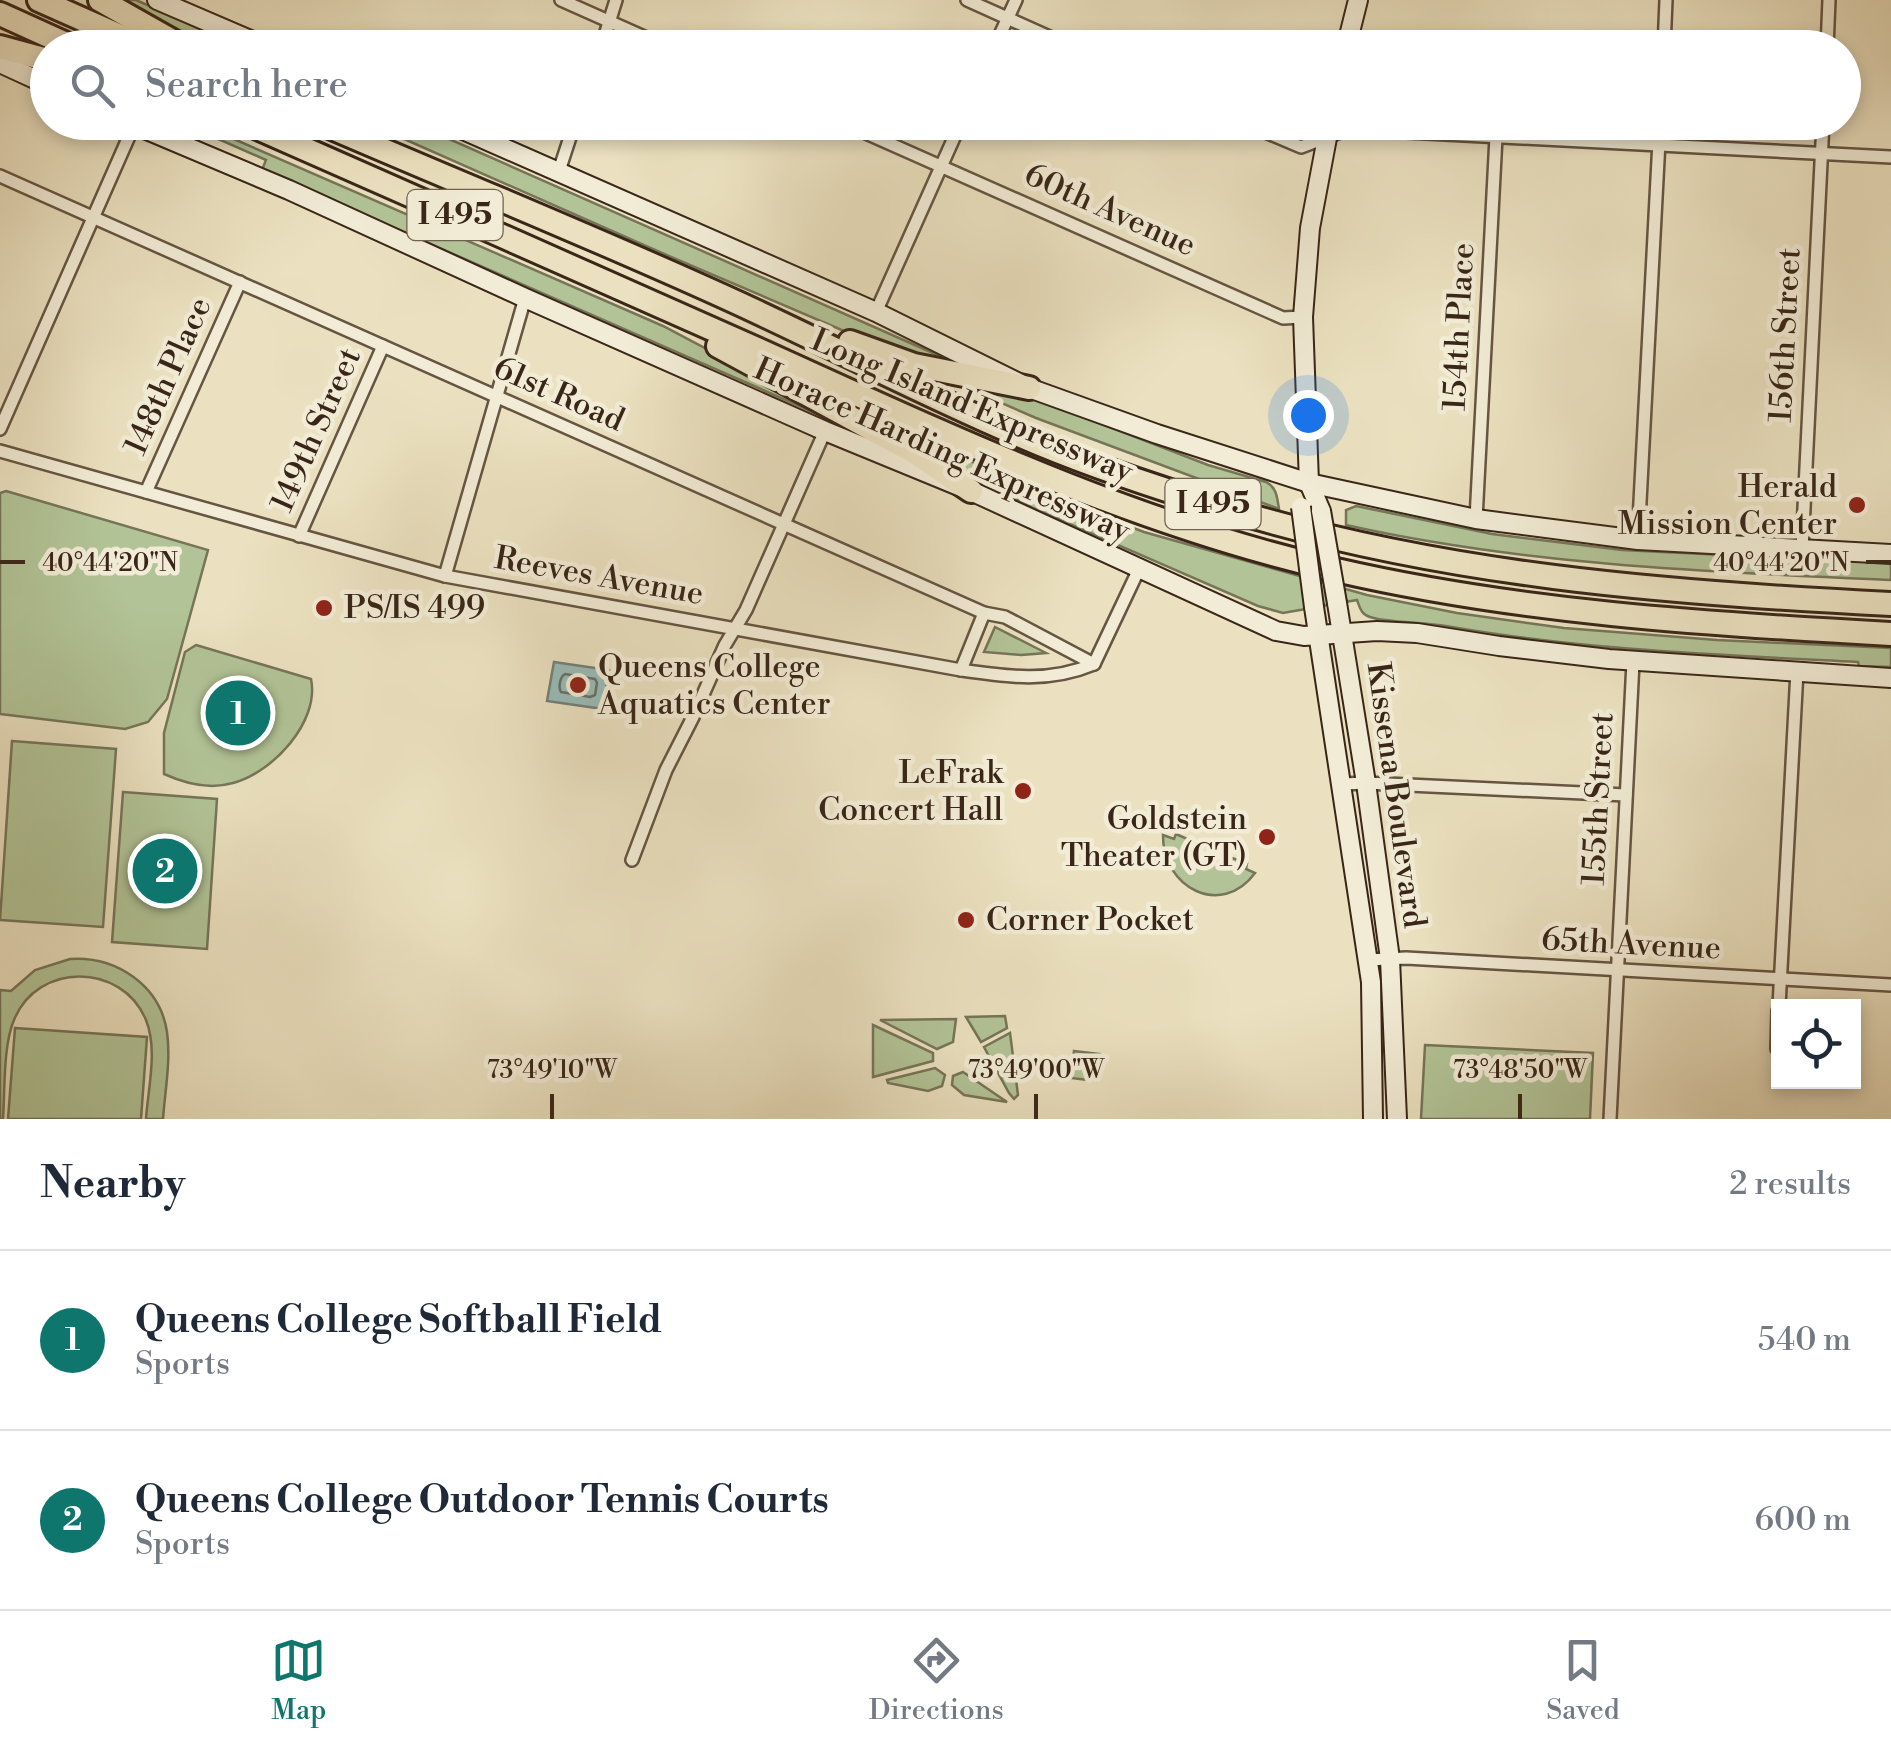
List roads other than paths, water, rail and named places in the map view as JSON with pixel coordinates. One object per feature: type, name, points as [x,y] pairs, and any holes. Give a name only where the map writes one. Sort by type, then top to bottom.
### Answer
[{"type":"highway","points":[[39,0],[106,30]]},
{"type":"highway","points":[[100,0],[153,30]]},
{"type":"highway","points":[[0,14],[35,30]]},
{"type":"highway","points":[[0,47],[30,55]]},
{"type":"highway","name":"Long Island Expressway","points":[[281,140],[1013,464],[1219,539],[1334,570],[1461,595],[1578,612],[1891,634]]},
{"type":"highway","name":"Long Island Expressway","points":[[360,140],[735,302],[1020,436],[1226,509],[1346,541],[1461,565],[1581,582],[1891,604]]},
{"type":"highway","points":[[648,300],[722,349],[914,452],[971,492]]},
{"type":"highway","points":[[735,302],[914,365],[1030,388]]},
{"type":"main road","points":[[157,0],[184,5],[233,30]]},
{"type":"main road","points":[[1350,30],[1358,0]]},
{"type":"main road","points":[[0,62],[30,76]]},
{"type":"main road","name":"Horace Harding Expressway","points":[[170,140],[971,492],[1276,631],[1304,636],[1377,631],[1417,633],[1633,662],[1891,678]]},
{"type":"main road","points":[[487,140],[876,312],[1030,388],[1310,483],[1476,520],[1638,540],[1891,554]]},
{"type":"main road","name":"Kissena Boulevard","points":[[1327,140],[1310,228],[1303,317],[1310,483],[1321,512],[1366,783],[1390,959],[1397,1119]]},
{"type":"main road","name":"Kissena Boulevard","points":[[1310,483],[1302,507],[1372,998],[1373,1119]]},
{"type":"street","points":[[561,0],[629,30]]},
{"type":"street","points":[[606,30],[616,0]]},
{"type":"street","points":[[967,0],[1034,30]]},
{"type":"street","points":[[1002,30],[1016,0]]},
{"type":"street","points":[[1665,30],[1666,0]]},
{"type":"street","points":[[1828,30],[1829,0]]},
{"type":"street","points":[[0,428],[125,140]]},
{"type":"street","points":[[559,171],[570,140]]},
{"type":"street","name":"60th Avenue","points":[[882,140],[1283,318],[1303,317]]},
{"type":"street","points":[[876,312],[953,140]]},
{"type":"street","points":[[1285,140],[1302,147],[1313,140]]},
{"type":"street","name":"154th Place","points":[[1476,520],[1496,140]]},
{"type":"street","points":[[1550,140],[1891,158]]},
{"type":"street","points":[[1638,540],[1659,140]]},
{"type":"street","name":"156th Street","points":[[1802,550],[1822,140]]},
{"type":"street","name":"61st Road","points":[[0,176],[984,613],[1005,617],[1094,664]]},
{"type":"street","name":"148th Place","points":[[146,492],[240,282]]},
{"type":"street","points":[[444,576],[524,298]]},
{"type":"street","name":"149th Street","points":[[300,536],[384,346]]},
{"type":"street","points":[[632,860],[666,770],[725,644],[746,610],[826,430]]},
{"type":"street","name":"Reeves Avenue","points":[[0,451],[444,576],[961,670],[1027,677],[1073,673],[1094,664]]},
{"type":"street","points":[[1094,664],[1139,569]]},
{"type":"street","points":[[961,670],[984,613]]},
{"type":"street","name":"155th Street","points":[[1610,1119],[1633,662]]},
{"type":"street","points":[[1779,999],[1797,672]]},
{"type":"street","points":[[1342,784],[1626,796]]},
{"type":"street","name":"65th Avenue","points":[[1368,960],[1406,958],[1891,985]]},
{"type":"water","name":"Queens College Aquatics Center","points":[[554,662],[609,670],[603,709],[547,701]]},
{"type":"place","name":"Herald Mission Center","points":[[1857,505]]},
{"type":"place","name":"PS/IS 499","points":[[324,608]]},
{"type":"place","name":"Queens College Aquatics Center","points":[[578,685]]},
{"type":"place","name":"Queens College Softball Field","points":[[238,713]]},
{"type":"place","name":"LeFrak Concert Hall","points":[[1023,791]]},
{"type":"place","name":"Goldstein Theater (GT)","points":[[1267,837]]},
{"type":"place","name":"Queens College Outdoor Tennis Courts","points":[[165,871]]},
{"type":"place","name":"Corner Pocket","points":[[966,920]]}]
